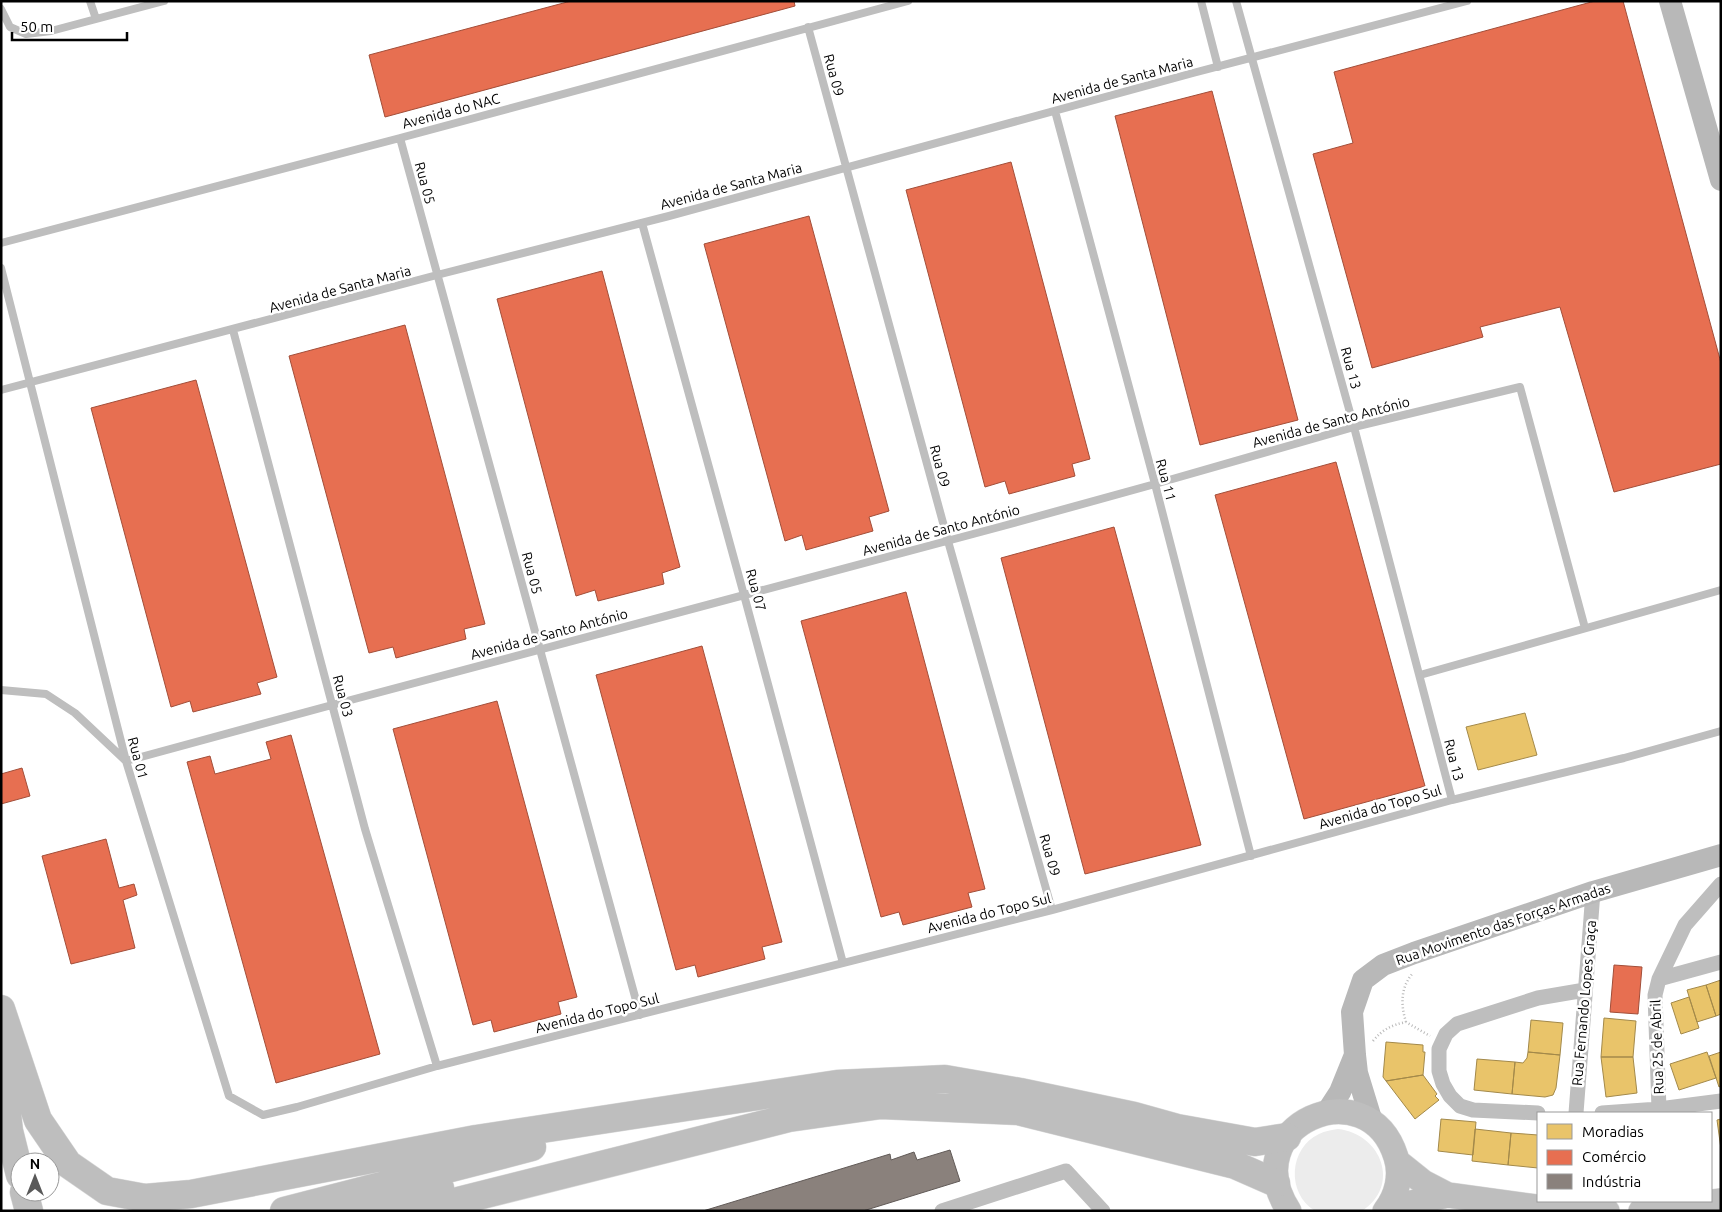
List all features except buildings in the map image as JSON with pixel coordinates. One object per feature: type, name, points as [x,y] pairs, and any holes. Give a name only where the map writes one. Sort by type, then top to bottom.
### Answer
[{"type":"highway","points":[[1,1009],[38,1120],[68,1164],[107,1190],[145,1198],[191,1194],[476,1139],[837,1084],[945,1079],[1020,1092],[1134,1116],[1177,1128],[1255,1142],[1287,1137]]},
{"type":"highway","points":[[1,1060],[9,1131],[14,1152]]},
{"type":"highway","points":[[354,1211],[745,1109],[833,1092],[933,1089],[1020,1092]]},
{"type":"highway","points":[[284,1211],[436,1170],[711,1104]]},
{"type":"highway","points":[[418,1211],[788,1118],[881,1105],[1018,1111],[1235,1165],[1280,1201]]},
{"type":"main road","points":[[1280,1201],[1276,1167],[1279,1151],[1287,1137],[1311,1117],[1327,1112],[1342,1112],[1358,1115],[1372,1122],[1384,1133],[1393,1147],[1398,1162],[1398,1178],[1395,1194],[1387,1209]]},
{"type":"main road","points":[[1398,1162],[1422,1182],[1448,1195],[1536,1207],[1607,1211]]},
{"type":"main road","points":[[1387,1209],[1448,1195]]},
{"type":"main road","points":[[1641,1211],[1721,1201]]},
{"type":"street","points":[[1670,1],[1721,180]]},
{"type":"street","name":"Rua Movimento das Forças Armadas","points":[[1372,1122],[1354,1055],[1352,1012],[1363,980],[1383,965],[1428,948],[1593,892],[1721,855]]},
{"type":"street","name":"Rua 25 de Abril","points":[[1659,1109],[1655,995],[1659,979],[1685,925],[1721,884]]},
{"type":"street","name":"Rua Fernando Lopes Graça","points":[[1576,1112],[1593,892]]},
{"type":"street","points":[[1659,979],[1721,962]]},
{"type":"street","points":[[1537,1113],[1473,1110],[1454,1102],[1446,1091],[1439,1071],[1439,1049],[1446,1034],[1457,1024],[1538,998],[1585,990]]},
{"type":"street","name":"Rua Movimento das Forças Armadas","points":[[1327,1112],[1340,1092],[1354,1055]]},
{"type":"street","points":[[1616,1112],[1721,1101]]},
{"type":"street","points":[[942,1211],[1066,1171],[1103,1211]]},
{"type":"lane","points":[[90,1],[96,19]]},
{"type":"lane","points":[[1,8],[10,27],[26,34],[52,31],[164,1]]},
{"type":"lane","name":"Avenida do NAC","points":[[1,244],[908,1]]},
{"type":"lane","points":[[1201,1],[1218,67]]},
{"type":"lane","name":"Rua 13","points":[[1236,1],[1354,427],[1452,800]]},
{"type":"lane","name":"Avenida de Santa Maria","points":[[1,390],[642,223],[1467,1]]},
{"type":"lane","name":"Rua 09","points":[[808,27],[948,541],[1052,910]]},
{"type":"lane","name":"Rua 11","points":[[1055,111],[1251,856]]},
{"type":"lane","name":"Rua 05","points":[[400,138],[640,1015]]},
{"type":"lane","name":"Rua 07","points":[[642,223],[843,963]]},
{"type":"lane","name":"Rua 01","points":[[1,268],[126,762],[228,1096],[263,1115]]},
{"type":"lane","name":"Rua 03","points":[[232,330],[365,829],[437,1066]]},
{"type":"lane","name":"Avenida de Santo António","points":[[126,762],[332,704],[948,541],[1354,427],[1520,387],[1585,628]]},
{"type":"lane","points":[[1420,675],[1721,590]]},
{"type":"lane","points":[[1,690],[46,694],[76,713],[126,762]]},
{"type":"lane","name":"Avenida do Topo Sul","points":[[263,1115],[297,1107],[437,1066],[1052,910],[1452,800],[1624,758],[1721,731]]},
{"type":"path","points":[[1428,948],[1403,990],[1402,1010],[1406,1022],[1442,1042]]},
{"type":"path","points":[[1354,1055],[1369,1047],[1379,1034],[1391,1026],[1406,1022]]},
{"type":"shaded area","points":[[1338,1129],[1353,1133],[1366,1140],[1381,1162],[1383,1175],[1381,1188],[1374,1201],[1362,1211],[1315,1211],[1299,1193],[1295,1171],[1302,1149],[1319,1134]]}]
